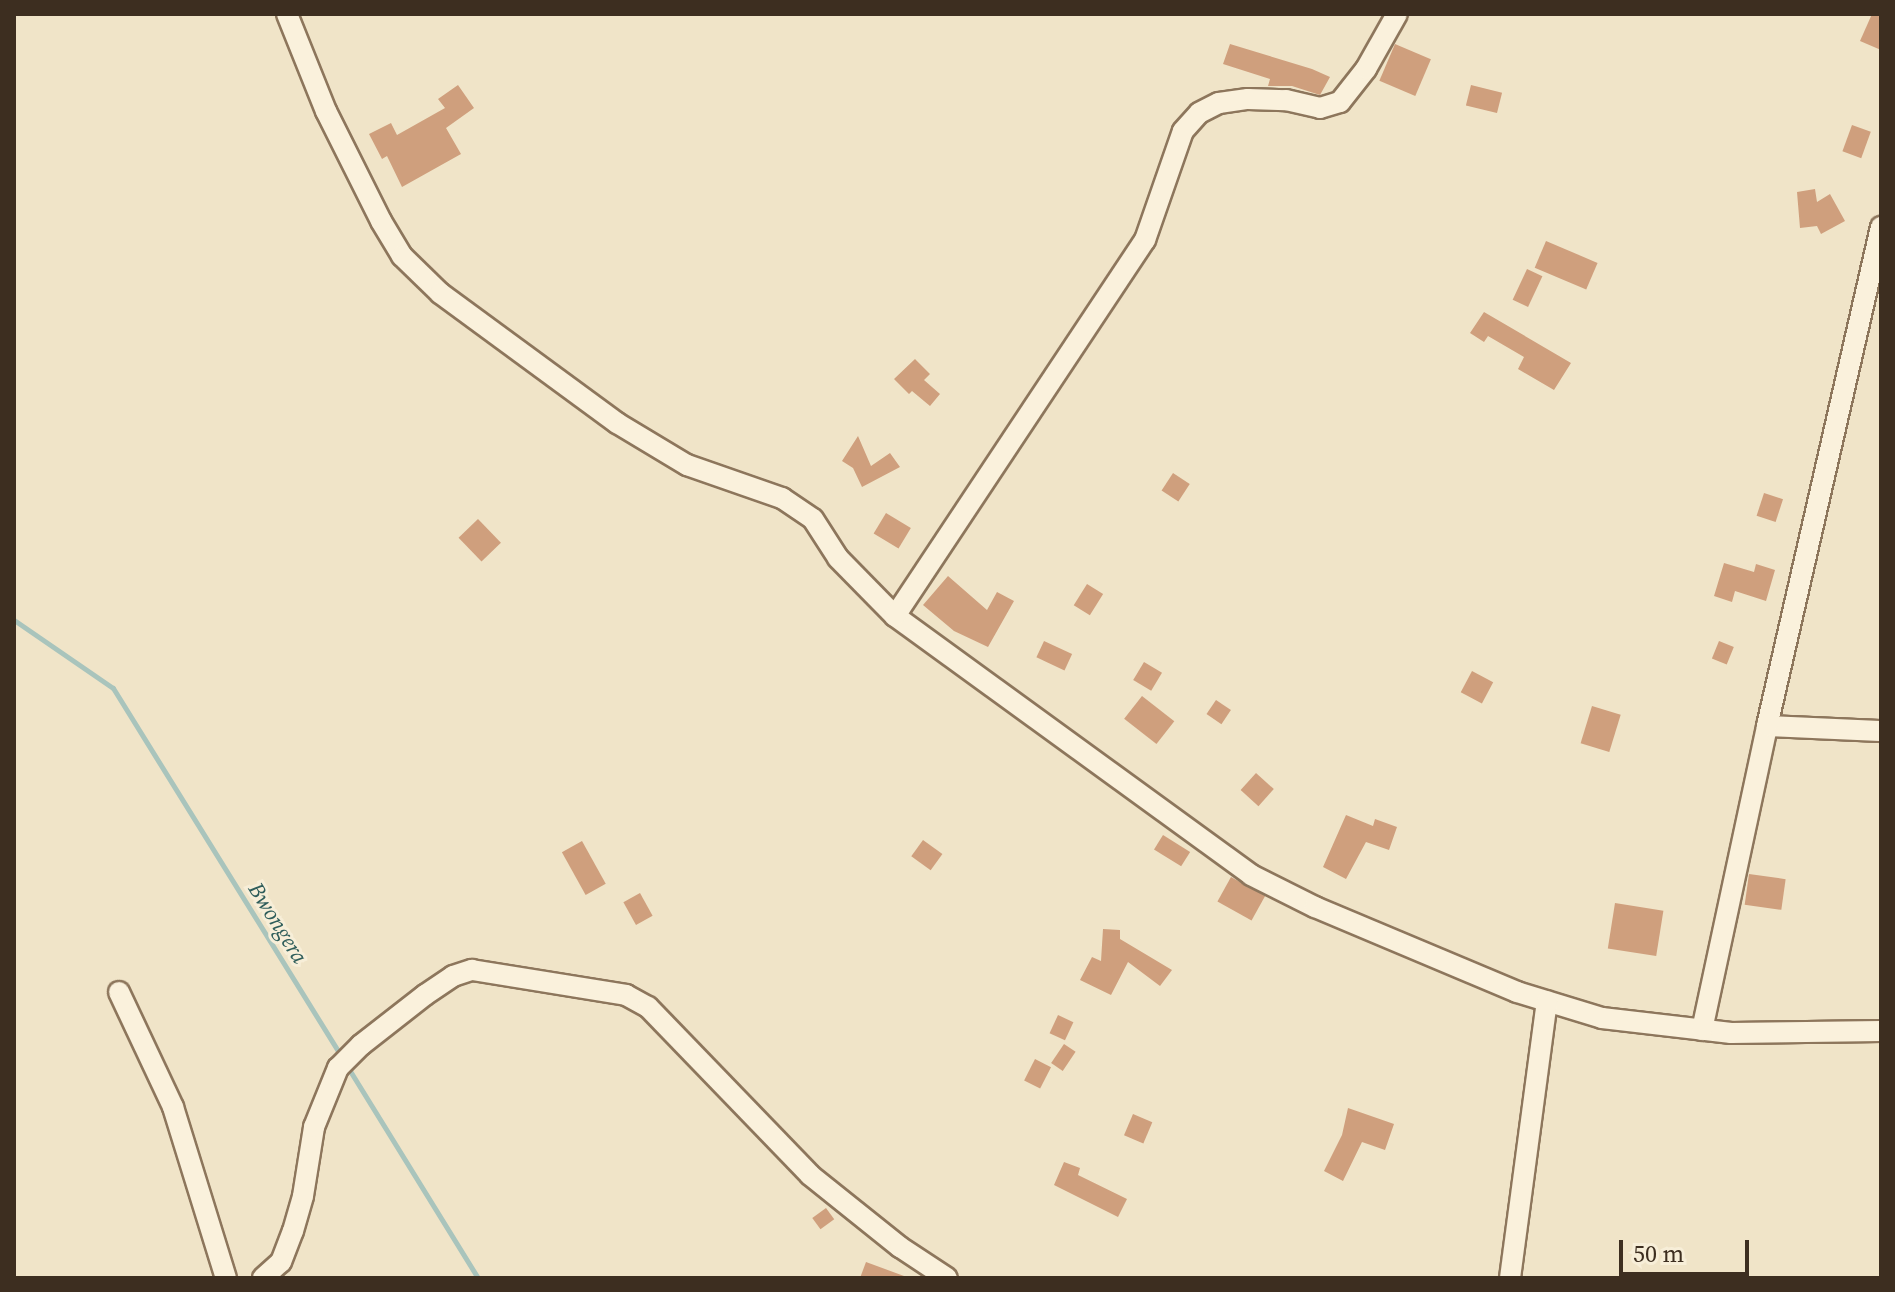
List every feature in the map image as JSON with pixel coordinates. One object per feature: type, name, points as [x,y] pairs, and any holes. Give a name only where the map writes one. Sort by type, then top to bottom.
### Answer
[{"type":"street","points":[[287,14],[326,111],[381,221],[402,256],[440,293],[617,423],[687,465],[782,498],[813,519],[838,558],[895,616],[1251,875],[1315,907],[1547,1001],[1602,1018],[1731,1033],[1881,1031]]},
{"type":"street","points":[[895,616],[1145,240],[1183,131],[1199,113],[1219,103],[1248,99],[1286,100],[1320,108],[1340,102],[1366,69],[1397,14]]},
{"type":"street","points":[[1702,1030],[1767,726],[1881,227]]},
{"type":"street","points":[[1767,726],[1881,731]]},
{"type":"street","points":[[263,1278],[281,1262],[293,1231],[303,1196],[314,1127],[338,1068],[361,1045],[425,995],[453,976],[472,970],[626,995],[648,1007],[810,1175],[900,1247],[947,1278]]},
{"type":"street","points":[[119,992],[173,1107],[226,1278]]},
{"type":"street","points":[[1510,1278],[1547,1001]]},
{"type":"building","points":[[1872,14],[1881,14],[1881,50],[1860,41]]},
{"type":"building","points":[[1230,44],[1330,77],[1320,95],[1292,86],[1268,86],[1270,79],[1223,64]]},
{"type":"building","points":[[1395,44],[1431,59],[1415,96],[1379,81]]},
{"type":"building","points":[[458,85],[474,108],[446,128],[461,154],[402,187],[387,156],[382,159],[369,134],[391,123],[397,135],[445,108],[438,99]]},
{"type":"building","points":[[1471,85],[1502,93],[1497,113],[1466,105]]},
{"type":"building","points":[[1852,125],[1871,132],[1861,158],[1842,151]]},
{"type":"building","points":[[1815,189],[1817,202],[1830,194],[1845,221],[1821,234],[1817,226],[1800,228],[1797,192]]},
{"type":"building","points":[[1546,241],[1598,263],[1586,290],[1535,268]]},
{"type":"building","points":[[1527,269],[1542,276],[1528,307],[1513,300]]},
{"type":"building","points":[[1484,312],[1571,363],[1554,390],[1518,369],[1524,357],[1488,336],[1484,342],[1470,333]]},
{"type":"building","points":[[915,359],[930,374],[924,380],[940,394],[930,406],[912,391],[909,394],[894,379]]},
{"type":"building","points":[[858,436],[871,466],[890,453],[900,467],[862,487],[853,468],[842,461]]},
{"type":"building","points":[[1173,473],[1190,484],[1178,502],[1162,491]]},
{"type":"building","points":[[1764,493],[1783,499],[1776,522],[1757,516]]},
{"type":"building","points":[[886,513],[911,528],[898,549],[874,534]]},
{"type":"building","points":[[478,519],[501,543],[482,561],[459,538]]},
{"type":"building","points":[[1724,563],[1754,572],[1756,564],[1775,570],[1766,601],[1735,591],[1732,602],[1714,596]]},
{"type":"building","points":[[948,576],[987,610],[997,592],[1014,601],[988,647],[954,631],[923,605]]},
{"type":"building","points":[[1087,584],[1103,594],[1090,615],[1074,605]]},
{"type":"building","points":[[1044,641],[1072,654],[1064,670],[1036,657]]},
{"type":"building","points":[[1719,641],[1734,647],[1727,665],[1712,659]]},
{"type":"building","points":[[1144,662],[1162,673],[1151,691],[1133,680]]},
{"type":"building","points":[[1472,671],[1493,682],[1482,703],[1461,692]]},
{"type":"building","points":[[1142,696],[1174,721],[1156,744],[1124,719]]},
{"type":"building","points":[[1216,700],[1231,710],[1221,724],[1206,714]]},
{"type":"building","points":[[1592,706],[1621,715],[1609,752],[1581,743]]},
{"type":"building","points":[[1256,773],[1274,789],[1258,806],[1241,790]]},
{"type":"building","points":[[1346,815],[1373,826],[1375,819],[1397,827],[1389,850],[1366,842],[1346,879],[1323,867]]},
{"type":"building","points":[[1163,835],[1190,852],[1181,866],[1154,849]]},
{"type":"building","points":[[923,840],[942,854],[931,870],[911,856]]},
{"type":"building","points":[[582,841],[606,884],[586,895],[562,852]]},
{"type":"building","points":[[1749,874],[1786,879],[1781,910],[1745,905]]},
{"type":"building","points":[[1231,877],[1265,896],[1252,920],[1217,901]]},
{"type":"building","points":[[640,893],[653,916],[636,925],[623,902]]},
{"type":"building","points":[[1615,903],[1663,911],[1656,956],[1608,948]]},
{"type":"building","points":[[1103,929],[1120,930],[1120,939],[1172,970],[1160,986],[1128,962],[1111,995],[1080,980],[1092,957],[1101,961]]},
{"type":"building","points":[[1058,1015],[1073,1022],[1065,1040],[1050,1033]]},
{"type":"building","points":[[1064,1044],[1076,1052],[1063,1071],[1051,1063]]},
{"type":"building","points":[[1035,1059],[1051,1067],[1040,1089],[1024,1080]]},
{"type":"building","points":[[1348,1108],[1394,1124],[1385,1150],[1362,1142],[1343,1181],[1324,1171],[1342,1135]]},
{"type":"building","points":[[1133,1114],[1152,1122],[1143,1143],[1124,1135]]},
{"type":"building","points":[[1064,1162],[1080,1168],[1078,1175],[1127,1199],[1118,1217],[1054,1185]]},
{"type":"building","points":[[826,1208],[834,1219],[820,1229],[812,1218]]},
{"type":"building","points":[[866,1262],[904,1276],[904,1278],[860,1278]]},
{"type":"waterway","name":"Bwongera","points":[[14,620],[113,688],[342,1057]]},
{"type":"waterway","name":"Bwongera","points":[[347,1066],[478,1278]]}]
